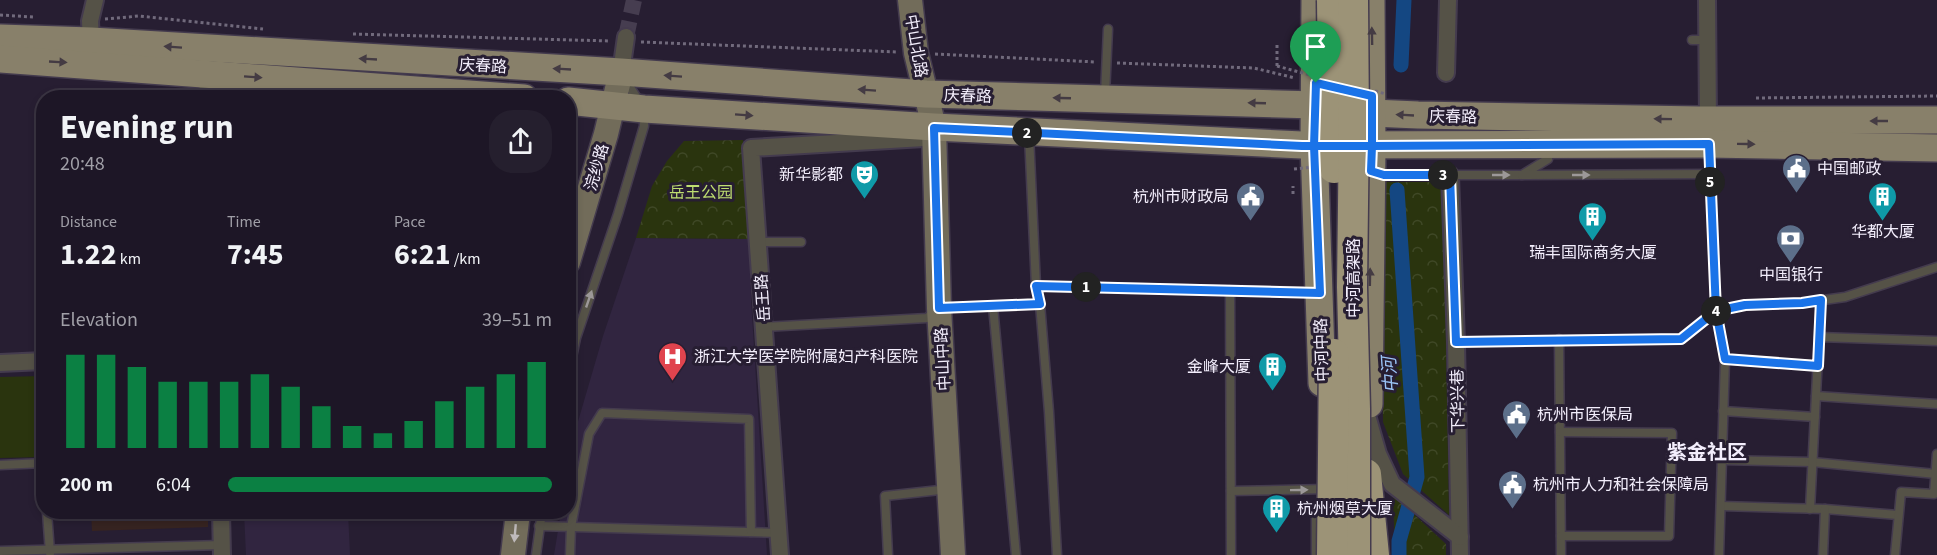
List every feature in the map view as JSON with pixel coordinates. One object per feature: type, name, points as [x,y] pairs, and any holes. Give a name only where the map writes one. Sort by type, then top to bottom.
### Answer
[{"type":"highway","name":"中河高架路","points":[[1332,0],[1334,309],[1332,555]]},
{"type":"highway","name":"中河高架路","points":[[1353,0],[1352,287],[1355,555]]},
{"type":"highway","points":[[1365,471],[1374,555]]},
{"type":"main road","name":"中山北路","points":[[910,0],[916,52],[934,128]]},
{"type":"main road","name":"中河中路","points":[[1316,0],[1314,146],[1326,489],[1323,555]]},
{"type":"main road","points":[[1365,555],[1365,471],[1376,126],[1371,0]]},
{"type":"main road","name":"庆春路","points":[[0,38],[91,31],[926,94],[1104,99],[1316,94],[1376,126]]},
{"type":"main road","name":"庆春路","points":[[0,59],[208,86],[313,90]]},
{"type":"main road","name":"浣纱路","points":[[576,209],[613,104],[621,72]]},
{"type":"main road","name":"庆春路","points":[[576,102],[644,109],[934,128],[1314,146],[1376,126],[1705,128],[1937,120]]},
{"type":"main road","name":"中山中路","points":[[934,128],[939,308],[953,555]]},
{"type":"main road","name":"庆春路","points":[[1705,128],[1937,148]]},
{"type":"main road","points":[[513,555],[517,519]]},
{"type":"street","points":[[91,31],[94,0]]},
{"type":"street","points":[[1446,73],[1448,0]]},
{"type":"street","points":[[1705,128],[1699,40],[1707,0]]},
{"type":"street","points":[[621,72],[625,39]]},
{"type":"street","name":"岳王路","points":[[780,555],[751,148],[924,138],[934,128]]},
{"type":"street","name":"下华兴巷","points":[[1450,175],[1460,555]]},
{"type":"street","points":[[0,363],[36,361]]},
{"type":"street","points":[[1368,419],[1378,454],[1392,484],[1460,537]]},
{"type":"street","points":[[221,519],[222,550]]},
{"type":"lane","points":[[1104,99],[1108,29]]},
{"type":"lane","points":[[576,338],[618,214],[644,126],[644,109],[621,72]]},
{"type":"lane","points":[[1705,128],[1710,174],[1716,311],[1725,359],[1719,555]]},
{"type":"lane","points":[[1029,133],[1036,286],[1040,304],[1057,555]]},
{"type":"lane","points":[[1522,175],[1548,159]]},
{"type":"lane","points":[[1450,175],[1710,174]]},
{"type":"lane","points":[[758,242],[801,242]]},
{"type":"lane","points":[[1456,342],[1681,339],[1716,311],[1745,305],[1802,303],[1845,297],[1937,267]]},
{"type":"lane","points":[[1036,286],[1320,293]]},
{"type":"lane","points":[[1230,290],[1231,555]]},
{"type":"lane","points":[[1810,509],[1821,300]]},
{"type":"lane","points":[[764,327],[927,318],[939,308],[1040,304]]},
{"type":"lane","points":[[993,306],[1016,555]]},
{"type":"lane","points":[[1819,337],[1937,341]]},
{"type":"lane","points":[[1559,339],[1561,555]]},
{"type":"lane","points":[[1725,359],[1818,366]]},
{"type":"lane","points":[[1816,396],[1937,404]]},
{"type":"lane","points":[[1723,411],[1815,417]]},
{"type":"lane","points":[[576,501],[589,434],[602,413],[749,419],[751,532]]},
{"type":"lane","points":[[1560,432],[1672,433],[1669,536],[1561,536]]},
{"type":"lane","points":[[1897,555],[1901,492],[1935,494],[1937,454]]},
{"type":"lane","points":[[1722,460],[1812,462],[1935,474]]},
{"type":"lane","points":[[0,465],[36,463]]},
{"type":"lane","points":[[888,555],[885,496],[949,489]]},
{"type":"lane","points":[[1231,491],[1326,489],[1316,512],[1316,555]]},
{"type":"lane","points":[[1720,506],[1825,509],[1898,515]]},
{"type":"lane","points":[[1823,555],[1825,509]]},
{"type":"lane","points":[[48,519],[50,553]]},
{"type":"lane","points":[[536,555],[540,519]]},
{"type":"lane","points":[[570,555],[573,519]]},
{"type":"lane","points":[[539,526],[778,533]]},
{"type":"lane","points":[[0,551],[50,553],[222,550]]},
{"type":"path","points":[[0,15],[34,17]]},
{"type":"path","points":[[91,31],[139,16],[267,29]]},
{"type":"path","points":[[350,34],[625,39],[1254,68],[1316,94]]},
{"type":"path","points":[[1277,42],[1277,66]]},
{"type":"path","points":[[1749,98],[1937,96]]},
{"type":"path","points":[[1376,126],[1384,175],[1450,175]]},
{"type":"shaded area","name":"浙江大学医学院附属妇产科医院","points":[[636,238],[750,239],[751,299],[767,555],[554,555],[560,519],[576,519],[576,431],[603,336]]},
{"type":"shaded area","points":[[91,519],[208,519],[208,527],[92,531]]},
{"type":"shaded area","points":[[244,519],[348,519],[350,555],[246,555]]},
{"type":"green space","name":"岳王公园","points":[[743,140],[750,239],[636,238],[652,186],[667,161],[684,141]]},
{"type":"green space","points":[[1379,182],[1443,182],[1449,515],[1403,474],[1383,422]]},
{"type":"green space","points":[[36,376],[36,457],[0,458],[0,377]]},
{"type":"green space","points":[[1393,495],[1446,544],[1446,555],[1395,555]]},
{"type":"waterway","name":"中河","points":[[1401,65],[1404,0]]},
{"type":"waterway","name":"中河","points":[[1397,190],[1417,477],[1399,541],[1399,555]]},
{"type":"tunnel","points":[[626,37],[634,0]]},
{"type":"place","name":"中国邮政","points":[[1796,194]]},
{"type":"place","name":"新华影都","points":[[864,200]]},
{"type":"place","name":"杭州市财政局","points":[[1250,222]]},
{"type":"place","name":"华都大厦","points":[[1883,222]]},
{"type":"place","name":"瑞丰国际商务大厦","points":[[1593,242]]},
{"type":"place","name":"中国银行","points":[[1791,264]]},
{"type":"place","name":"浙江大学医学院附属妇产科医院","points":[[673,382]]},
{"type":"place","name":"金峰大厦","points":[[1272,392]]},
{"type":"place","name":"杭州市医保局","points":[[1516,440]]},
{"type":"place","name":"杭州市人力和社会保障局","points":[[1512,510]]},
{"type":"place","name":"杭州烟草大厦","points":[[1276,534]]},
{"type":"district","name":"紫金社区","points":[[1707,452]]},
{"type":"route","points":[[1316,83],[1314,146],[1320,293],[1036,286],[1040,304],[939,308],[934,128],[1302,146],[1314,146],[1372,146],[1371,171],[1384,175],[1450,175],[1456,342],[1681,339],[1716,311],[1725,359],[1818,366],[1821,300],[1745,305],[1716,311],[1709,144],[1372,146],[1372,96],[1316,83]]}]
